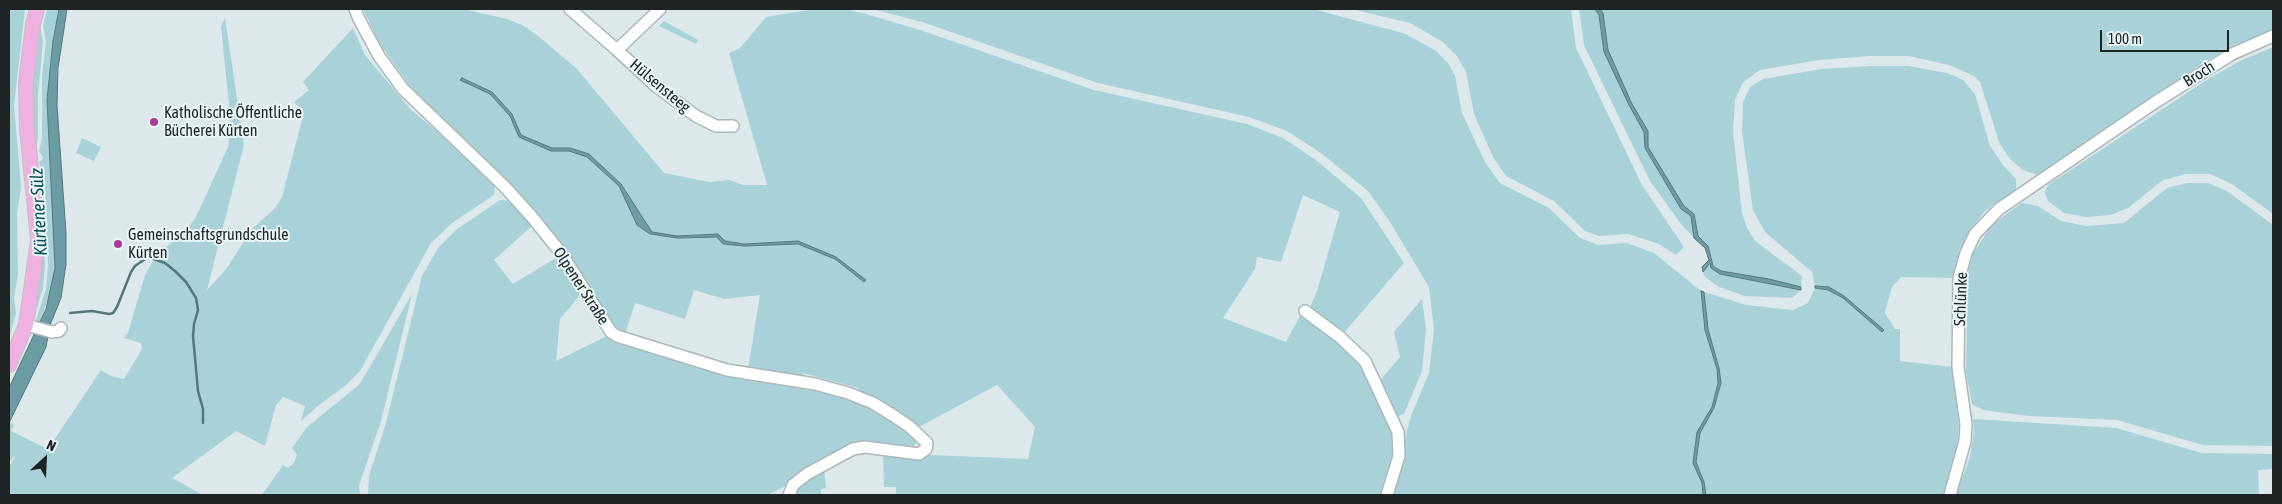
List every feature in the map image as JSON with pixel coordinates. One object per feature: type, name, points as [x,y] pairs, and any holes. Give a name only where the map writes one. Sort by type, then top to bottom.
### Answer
[{"type":"main road","points":[[9,365],[29,326],[38,240],[27,136],[26,83],[33,24],[38,9]]},
{"type":"street","name":"Olpener Straße","points":[[355,9],[379,56],[403,89],[505,187],[532,217],[561,253],[611,332],[617,336],[727,370],[816,384],[848,393],[880,408],[927,443],[926,449],[919,454],[865,447],[854,448],[807,474],[792,485],[788,495]]},
{"type":"street","name":"Hülsensteeg","points":[[570,9],[657,87],[688,111],[716,126],[733,126]]},
{"type":"street","name":"Hülsensteeg","points":[[617,50],[660,9]]},
{"type":"street","name":"Broch","points":[[2154,103],[2232,54],[2273,36]]},
{"type":"street","name":"Schlünke","points":[[1950,495],[1965,441],[1965,417],[1958,367],[1960,278],[1970,243],[1982,224],[1999,209],[2154,103]]},
{"type":"street","points":[[1305,311],[1350,345],[1365,361],[1398,432],[1399,456],[1387,495]]},
{"type":"street","points":[[29,326],[57,330]]},
{"type":"shaded area","points":[[9,9],[25,9],[14,105],[21,187],[17,214],[18,275],[14,298],[16,313],[9,339]]},
{"type":"shaded area","points":[[47,9],[59,9],[53,41],[47,100],[55,252],[53,283],[40,323],[36,320],[46,289],[48,265],[45,186],[39,162],[43,159],[39,152],[42,137],[42,76],[46,42],[43,25]]},
{"type":"shaded area","points":[[59,9],[67,9],[58,68],[57,105],[66,233],[66,264],[61,298],[50,325],[46,347],[9,423],[9,388],[46,309],[55,268],[47,100],[53,41]]},
{"type":"shaded area","points":[[363,9],[463,9],[507,19],[522,25],[537,35],[577,69],[664,173],[709,182],[729,180],[743,185],[767,185],[729,53],[740,48],[766,17],[815,9],[844,9],[866,14],[920,30],[1094,90],[1247,124],[1283,138],[1316,160],[1361,198],[1404,263],[1342,335],[1309,310],[1317,291],[1340,212],[1303,195],[1281,262],[1257,257],[1255,269],[1223,318],[1286,342],[1301,314],[1304,313],[1363,363],[1397,440],[1384,495],[896,495],[896,487],[884,487],[883,454],[919,460],[930,455],[1028,459],[1035,427],[997,385],[917,428],[868,397],[869,395],[861,393],[858,388],[803,373],[802,378],[748,369],[760,295],[724,299],[694,290],[685,319],[635,303],[625,334],[613,325],[566,251],[540,217],[411,88],[380,44]],"holes":[[[462,78],[492,92],[512,114],[521,135],[552,148],[570,148],[589,154],[621,184],[652,232],[677,236],[718,234],[725,241],[744,244],[798,241],[836,257],[865,280],[864,282],[835,259],[798,244],[744,246],[724,244],[717,237],[677,238],[650,234],[637,225],[619,186],[587,157],[569,151],[551,151],[519,137],[510,116],[490,94],[461,80]]]},
{"type":"shaded area","points":[[872,9],[1313,9],[1406,34],[1436,51],[1448,63],[1455,76],[1462,113],[1485,162],[1500,183],[1549,208],[1580,238],[1598,245],[1627,243],[1654,253],[1701,291],[1705,330],[1717,369],[1718,383],[1712,407],[1697,432],[1693,463],[1702,483],[1703,495],[1391,495],[1404,451],[1405,438],[1411,416],[1429,373],[1434,330],[1429,287],[1390,222],[1368,191],[1321,153],[1287,131],[1249,117],[1098,83],[922,22]]},
{"type":"shaded area","points":[[1351,9],[1571,9],[1576,48],[1642,185],[1684,247],[1676,255],[1659,244],[1628,234],[1599,236],[1585,231],[1554,201],[1506,176],[1493,157],[1474,114],[1466,72],[1457,56],[1443,42],[1410,23]]},
{"type":"shaded area","points":[[1579,9],[1595,9],[1599,15],[1604,52],[1644,132],[1645,149],[1681,209],[1691,216],[1694,238],[1681,224],[1650,181],[1584,45]]},
{"type":"shaded area","points":[[1595,9],[1600,9],[1603,13],[1608,50],[1632,104],[1648,131],[1648,147],[1684,206],[1694,214],[1698,236],[1708,246],[1713,266],[1721,271],[1769,279],[1801,287],[1801,290],[1720,274],[1711,268],[1710,263],[1703,272],[1702,267],[1709,260],[1705,248],[1694,238],[1691,216],[1681,209],[1645,148],[1644,132],[1604,52],[1599,15]]},
{"type":"shaded area","points":[[1600,9],[2273,9],[2273,30],[2234,45],[2206,61],[2038,175],[2023,170],[2010,159],[1999,142],[1980,82],[1974,76],[1949,65],[1909,56],[1871,56],[1819,60],[1760,70],[1743,82],[1735,100],[1733,132],[1742,213],[1747,228],[1755,241],[1802,276],[1801,287],[1721,271],[1713,266],[1708,246],[1698,236],[1694,214],[1684,206],[1648,147],[1648,131],[1632,104],[1608,50],[1603,14]]},
{"type":"shaded area","points":[[225,18],[244,145],[207,290],[227,268],[251,230],[275,208],[282,197],[304,112],[294,102],[309,90],[303,82],[353,28],[365,55],[411,110],[495,186],[494,195],[452,223],[431,243],[360,371],[346,385],[301,421],[305,406],[283,397],[276,405],[265,446],[236,431],[172,478],[203,495],[9,495],[9,467],[16,455],[9,462],[10,422],[14,425],[11,431],[48,449],[101,370],[111,376],[124,379],[142,349],[141,343],[124,338],[128,333],[145,275],[156,256],[188,228],[196,217],[228,147],[231,125],[221,26]]},
{"type":"shaded area","points":[[664,21],[698,40],[696,44],[659,26]]},
{"type":"shaded area","points":[[40,24],[43,42],[38,95],[38,137],[35,154],[31,106],[34,61]]},
{"type":"shaded area","points":[[2273,47],[2273,214],[2232,184],[2210,174],[2186,174],[2163,180],[2128,208],[2111,215],[2086,217],[2064,213],[2048,201],[2045,193],[2048,185],[2208,79],[2240,61]]},
{"type":"shaded area","points":[[1908,66],[1947,73],[1963,80],[1975,94],[1990,146],[2003,165],[2016,179],[2016,190],[1986,210],[1969,231],[1959,251],[1955,278],[1901,277],[1892,287],[1886,308],[1885,313],[1895,329],[1900,329],[1900,361],[1953,367],[1959,423],[1957,446],[1943,495],[1706,495],[1704,482],[1696,462],[1700,432],[1714,408],[1721,383],[1719,368],[1708,329],[1704,292],[1746,305],[1793,310],[1808,303],[1815,288],[1828,290],[1843,298],[1882,332],[1884,330],[1829,287],[1815,286],[1812,272],[1765,232],[1753,210],[1742,132],[1743,102],[1750,87],[1763,79],[1821,69]]},
{"type":"shaded area","points":[[462,78],[492,92],[512,114],[521,135],[552,148],[570,148],[589,154],[621,184],[652,232],[677,236],[718,234],[725,241],[744,244],[798,241],[836,257],[866,280],[864,282],[835,259],[798,244],[744,246],[723,244],[717,237],[677,238],[650,234],[637,225],[619,186],[587,157],[569,151],[551,151],[519,137],[510,116],[490,94],[460,80]]},
{"type":"shaded area","points":[[82,138],[101,147],[94,161],[76,153]]},
{"type":"shaded area","points":[[36,162],[42,186],[45,265],[43,288],[35,314],[40,277],[41,229]]},
{"type":"shaded area","points":[[2187,183],[2208,183],[2227,191],[2273,225],[2273,446],[2203,445],[2117,420],[2029,416],[1983,410],[1972,404],[1966,372],[1968,272],[1973,254],[1992,224],[2022,203],[2038,206],[2061,221],[2086,226],[2124,223],[2167,188]]},
{"type":"shaded area","points":[[500,200],[510,201],[534,224],[494,260],[513,284],[559,256],[581,294],[560,319],[556,361],[607,336],[618,344],[642,349],[725,376],[837,395],[861,404],[883,416],[917,441],[912,450],[870,442],[850,444],[796,475],[784,487],[767,495],[368,495],[369,476],[386,423],[422,276],[438,248],[457,229]]},
{"type":"shaded area","points":[[1710,263],[1720,274],[1801,290],[1792,298],[1745,296],[1719,287],[1705,277],[1703,272]]},
{"type":"shaded area","points":[[1815,286],[1829,287],[1844,296],[1884,330],[1882,332],[1843,298],[1828,290],[1815,288]]},
{"type":"shaded area","points":[[1701,291],[1704,292],[1708,329],[1719,368],[1721,383],[1714,408],[1700,433],[1696,462],[1704,482],[1706,495],[1703,495],[1702,483],[1693,463],[1697,432],[1712,407],[1718,383],[1717,369],[1705,330]]},
{"type":"shaded area","points":[[412,294],[381,421],[359,486],[360,495],[262,495],[283,465],[288,468],[294,463],[297,455],[292,448],[307,427],[360,384]]},
{"type":"shaded area","points":[[1422,299],[1426,330],[1422,371],[1404,414],[1394,418],[1378,383],[1400,357],[1394,332]]},
{"type":"shaded area","points":[[1973,419],[2116,428],[2202,453],[2273,454],[2273,469],[2258,470],[2259,495],[1956,495],[1970,457],[1974,431]]},
{"type":"shaded area","points":[[824,468],[826,488],[821,489],[821,495],[794,495],[796,488]]},
{"type":"waterway","points":[[70,313],[92,311],[113,313],[131,272],[135,266],[148,257],[165,263],[175,271],[186,282],[196,298],[198,310],[193,336],[198,391],[203,409],[203,423]]},
{"type":"place","name":"Katholische Öffentliche Bücherei Kürten","points":[[154,122]]},
{"type":"place","name":"Gemeinschaftsgrundschule Kürten","points":[[118,244]]},
{"type":"water label","name":"Kürtener Sülz","points":[[39,212]]}]
